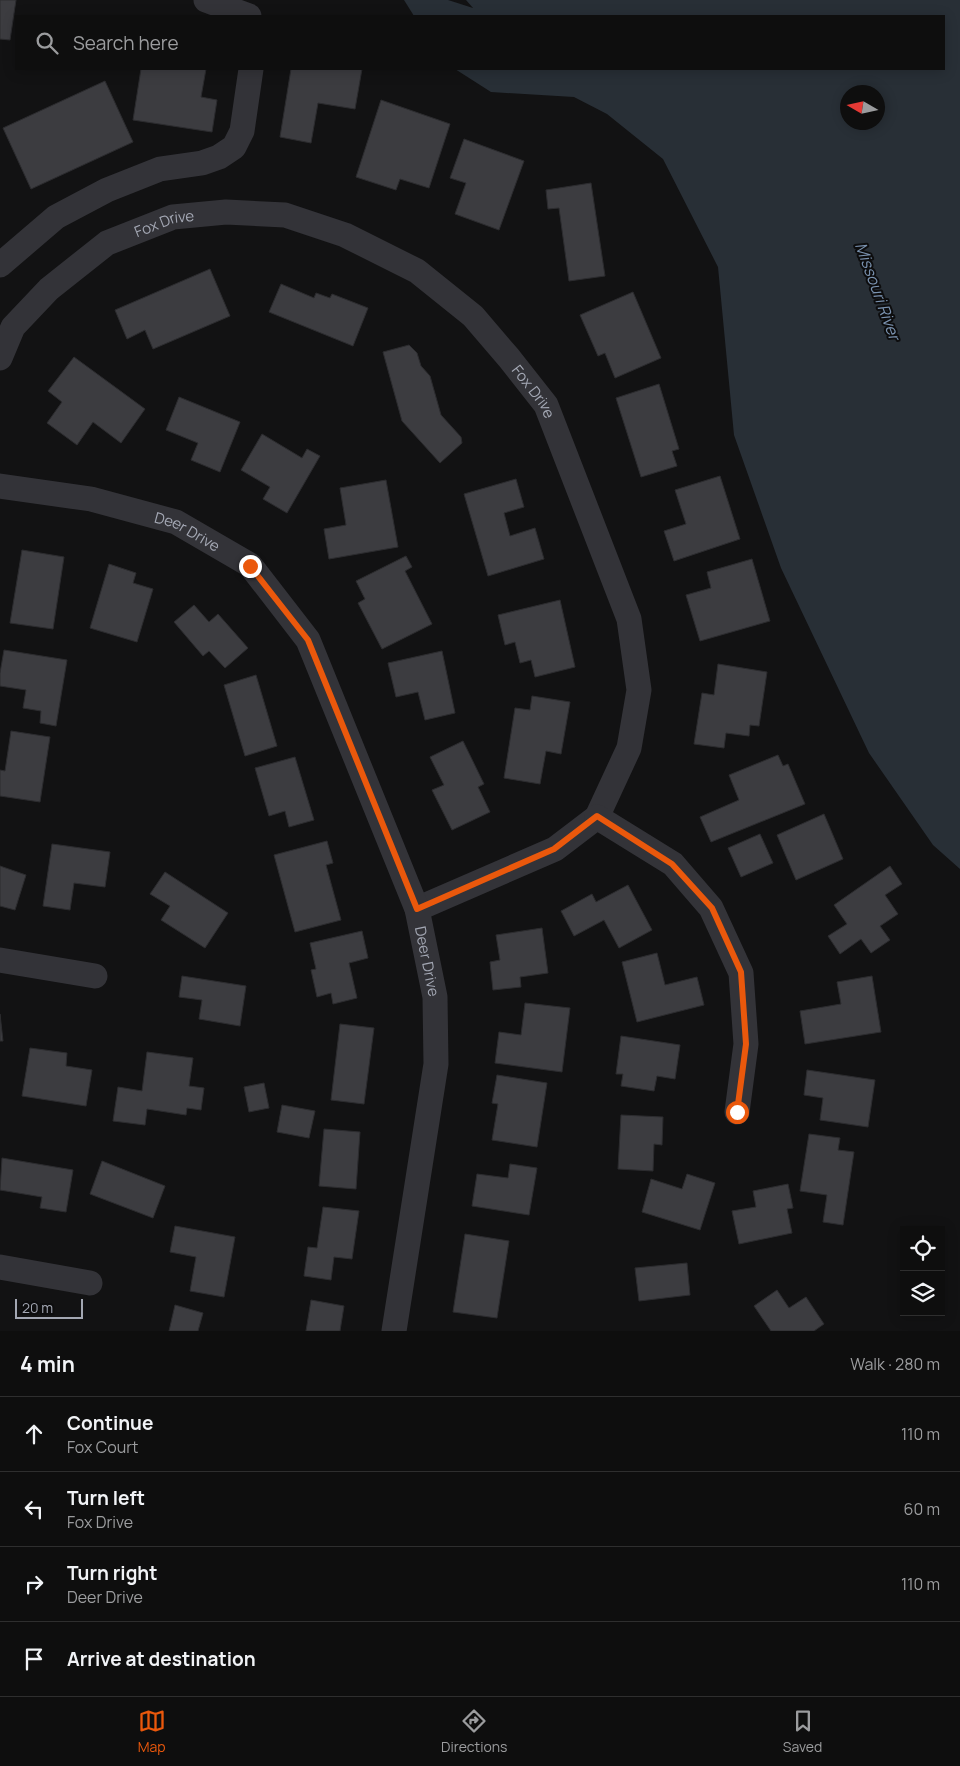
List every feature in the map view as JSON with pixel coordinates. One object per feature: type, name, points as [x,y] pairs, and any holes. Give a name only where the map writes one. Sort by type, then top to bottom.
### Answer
[{"type":"street","points":[[206,0],[246,15]]},
{"type":"street","points":[[0,265],[56,217],[107,190],[160,169],[202,163],[219,157],[234,147],[242,131],[251,70]]},
{"type":"street","name":"Fox Drive","points":[[0,358],[13,327],[49,289],[107,243],[173,217],[226,212],[285,215],[345,234],[417,271],[473,316],[546,405],[629,619],[639,690],[629,748],[597,816],[554,849],[417,909]]},
{"type":"street","name":"Deer Drive","points":[[0,486],[91,499],[176,522],[250,566],[308,640],[417,909],[435,997],[436,1064],[394,1331]]},
{"type":"street","points":[[597,816],[672,864],[712,908],[741,972],[746,1044],[737,1112]]},
{"type":"street","points":[[0,960],[95,976]]},
{"type":"street","points":[[0,1267],[90,1282]]},
{"type":"water","name":"Missouri River","points":[[404,0],[448,0],[473,8],[466,0],[960,0],[960,869],[933,845],[869,753],[781,568],[734,435],[718,267],[663,159],[607,114],[574,97],[491,92],[457,70],[945,70],[945,15],[413,15]]},
{"type":"building","points":[[0,0],[16,0],[10,40],[0,39]]},
{"type":"building","points":[[141,70],[206,70],[201,97],[217,100],[212,132],[133,120]]},
{"type":"building","points":[[291,70],[362,70],[355,109],[318,103],[311,143],[280,137]]},
{"type":"building","points":[[105,81],[133,142],[31,189],[3,128]]},
{"type":"building","points":[[381,100],[450,124],[429,188],[400,179],[396,190],[356,177]]},
{"type":"building","points":[[464,139],[524,161],[499,230],[455,214],[466,183],[450,178]]},
{"type":"building","points":[[591,183],[605,276],[569,281],[559,208],[548,209],[546,190]]},
{"type":"building","points":[[210,269],[230,316],[153,349],[145,330],[127,339],[115,310]]},
{"type":"building","points":[[281,284],[314,298],[316,293],[330,298],[332,294],[368,308],[353,346],[269,312]]},
{"type":"building","points":[[633,292],[661,358],[615,378],[605,353],[598,356],[580,315]]},
{"type":"building","points":[[409,345],[417,353],[421,366],[430,376],[441,415],[461,437],[462,443],[440,463],[402,421],[383,352]]},
{"type":"building","points":[[74,357],[145,409],[121,443],[93,422],[77,445],[47,423],[62,402],[48,391]]},
{"type":"building","points":[[659,384],[679,449],[672,451],[677,466],[641,477],[616,398]]},
{"type":"building","points":[[179,397],[240,422],[220,472],[191,460],[198,443],[166,430]]},
{"type":"building","points":[[262,434],[302,458],[307,449],[320,456],[287,513],[263,499],[270,487],[241,470]]},
{"type":"building","points":[[720,476],[740,539],[674,561],[664,531],[686,524],[675,490]]},
{"type":"building","points":[[516,479],[524,507],[504,513],[510,536],[535,528],[544,559],[488,576],[464,494]]},
{"type":"building","points":[[386,480],[398,547],[329,559],[324,529],[346,525],[340,488]]},
{"type":"building","points":[[22,550],[64,557],[53,629],[10,623]]},
{"type":"building","points":[[406,556],[412,567],[405,571],[432,624],[382,649],[358,603],[365,599],[356,581]]},
{"type":"building","points":[[752,559],[770,621],[700,641],[686,595],[711,588],[707,572]]},
{"type":"building","points":[[109,564],[136,573],[133,583],[153,589],[137,642],[90,628]]},
{"type":"building","points":[[560,600],[575,667],[535,677],[531,660],[520,663],[515,642],[505,645],[498,615]]},
{"type":"building","points":[[194,605],[209,622],[218,614],[248,648],[225,668],[209,651],[203,656],[174,622]]},
{"type":"building","points":[[4,650],[67,660],[56,726],[40,723],[41,711],[23,708],[26,690],[0,686]]},
{"type":"building","points":[[442,651],[455,713],[425,720],[418,692],[396,697],[388,663]]},
{"type":"building","points":[[718,664],[767,672],[759,726],[750,725],[749,736],[726,733],[724,748],[694,744],[702,693],[714,695]]},
{"type":"building","points":[[256,675],[277,746],[245,756],[224,685]]},
{"type":"building","points":[[532,696],[570,702],[561,754],[546,751],[540,784],[504,778],[515,708],[530,710]]},
{"type":"building","points":[[11,731],[50,737],[40,802],[0,796],[0,770],[5,771]]},
{"type":"building","points":[[463,741],[484,784],[478,787],[490,812],[452,830],[432,790],[444,785],[430,757]]},
{"type":"building","points":[[778,755],[783,766],[788,764],[805,804],[711,842],[700,817],[739,800],[729,775]]},
{"type":"building","points":[[295,757],[314,820],[289,827],[285,811],[269,816],[255,768]]},
{"type":"building","points":[[824,814],[843,859],[796,880],[777,835]]},
{"type":"building","points":[[760,834],[773,863],[741,877],[728,848]]},
{"type":"building","points":[[327,841],[333,863],[326,865],[341,920],[295,932],[274,855]]},
{"type":"building","points":[[52,844],[110,852],[105,887],[74,883],[70,910],[43,906]]},
{"type":"building","points":[[0,866],[26,875],[15,910],[0,906]]},
{"type":"building","points":[[890,866],[902,884],[885,895],[898,914],[880,926],[890,940],[871,953],[861,939],[840,954],[828,936],[847,924],[834,905]]},
{"type":"building","points":[[165,872],[228,913],[205,948],[161,920],[170,906],[150,894]]},
{"type":"building","points":[[628,885],[652,930],[619,948],[604,920],[574,936],[561,911],[592,894],[596,902]]},
{"type":"building","points":[[542,928],[548,973],[520,977],[521,987],[493,990],[490,962],[500,960],[496,935]]},
{"type":"building","points":[[362,931],[368,958],[349,963],[357,998],[333,1004],[331,993],[317,997],[311,970],[316,969],[310,943]]},
{"type":"building","points":[[657,953],[665,985],[697,977],[704,1005],[637,1022],[622,962]]},
{"type":"building","points":[[182,976],[246,986],[240,1026],[199,1019],[202,1000],[179,997]]},
{"type":"building","points":[[872,976],[881,1032],[805,1044],[800,1011],[841,1004],[837,982]]},
{"type":"building","points":[[525,1003],[570,1008],[562,1072],[495,1063],[499,1032],[521,1035]]},
{"type":"building","points":[[0,1014],[3,1041],[0,1041]]},
{"type":"building","points":[[340,1024],[374,1028],[364,1104],[331,1100]]},
{"type":"building","points":[[621,1036],[680,1045],[675,1079],[657,1076],[654,1091],[621,1086],[623,1074],[616,1074]]},
{"type":"building","points":[[30,1048],[67,1053],[66,1066],[92,1070],[86,1106],[22,1096]]},
{"type":"building","points":[[147,1052],[193,1058],[189,1086],[204,1088],[201,1110],[187,1108],[186,1115],[147,1109],[145,1125],[113,1121],[118,1087],[142,1091]]},
{"type":"building","points":[[807,1070],[875,1080],[868,1127],[820,1120],[823,1098],[804,1095]]},
{"type":"building","points":[[497,1075],[547,1083],[537,1147],[492,1140],[498,1104],[492,1103]]},
{"type":"building","points":[[264,1083],[269,1108],[249,1112],[244,1087]]},
{"type":"building","points":[[282,1105],[315,1111],[309,1138],[277,1132]]},
{"type":"building","points":[[621,1115],[663,1117],[662,1145],[654,1144],[653,1171],[618,1169]]},
{"type":"building","points":[[324,1129],[360,1132],[356,1189],[319,1186]]},
{"type":"building","points":[[809,1134],[840,1138],[838,1150],[854,1152],[843,1225],[823,1222],[827,1195],[800,1191]]},
{"type":"building","points":[[2,1158],[73,1170],[66,1212],[40,1208],[42,1197],[0,1190]]},
{"type":"building","points":[[102,1161],[165,1186],[153,1218],[90,1194]]},
{"type":"building","points":[[510,1164],[537,1168],[529,1215],[472,1206],[477,1174],[508,1178]]},
{"type":"building","points":[[687,1174],[715,1183],[700,1230],[642,1212],[651,1179],[682,1189]]},
{"type":"building","points":[[788,1184],[793,1208],[787,1209],[792,1233],[739,1244],[732,1211],[756,1207],[753,1191]]},
{"type":"building","points":[[323,1207],[359,1211],[352,1259],[334,1257],[331,1280],[304,1276],[308,1247],[317,1248]]},
{"type":"building","points":[[175,1226],[235,1237],[224,1297],[190,1291],[196,1257],[170,1252]]},
{"type":"building","points":[[465,1234],[509,1241],[497,1318],[453,1312]]},
{"type":"building","points":[[687,1263],[690,1295],[639,1301],[635,1268]]},
{"type":"building","points":[[777,1290],[789,1308],[806,1297],[824,1324],[814,1331],[771,1331],[754,1306]]},
{"type":"building","points":[[311,1300],[344,1306],[340,1331],[306,1331]]},
{"type":"building","points":[[175,1305],[203,1313],[198,1331],[169,1331]]},
{"type":"route","points":[[250,566],[308,640],[417,909],[554,849],[597,816],[672,864],[712,908],[741,972],[746,1044],[737,1112]]}]
